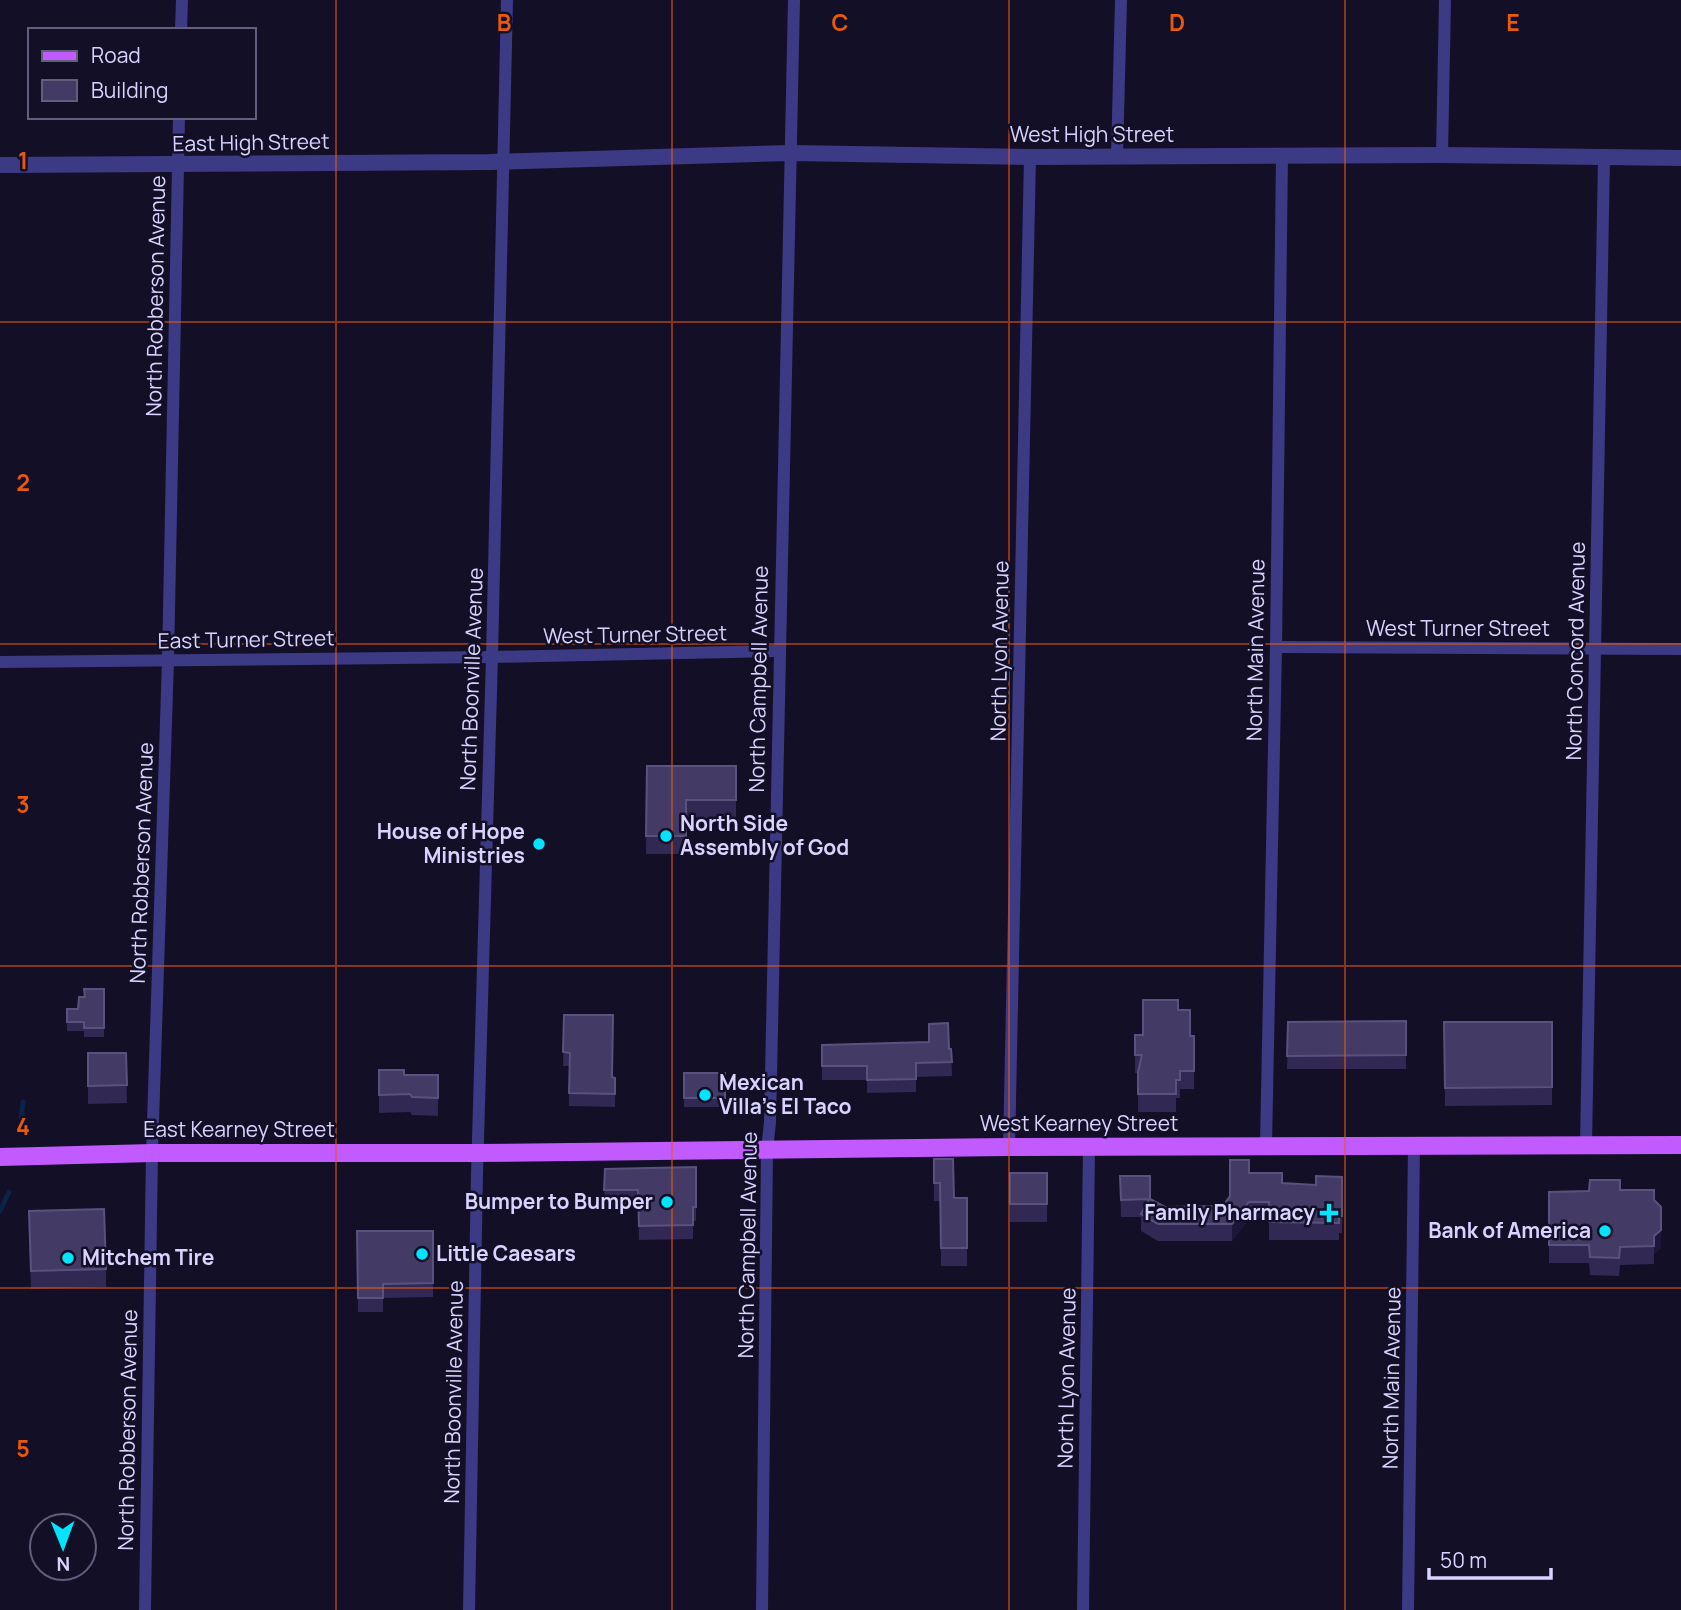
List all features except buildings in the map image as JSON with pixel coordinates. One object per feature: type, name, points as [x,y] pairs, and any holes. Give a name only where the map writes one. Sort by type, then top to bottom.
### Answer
[{"type":"main road","name":"West Kearney Street","points":[[477,1153],[1266,1145],[1681,1145]]},
{"type":"main road","name":"East Kearney Street","points":[[0,1157],[152,1153],[477,1153]]},
{"type":"street","points":[[181,28],[182,0]]},
{"type":"street","name":"North Boonville Avenue","points":[[469,1610],[477,1153],[507,0]]},
{"type":"street","name":"North Campbell Avenue","points":[[762,1610],[767,1150],[770,1122],[794,0]]},
{"type":"street","points":[[1117,156],[1121,0]]},
{"type":"street","points":[[1442,155],[1445,0]]},
{"type":"street","name":"North Robberson Avenue","points":[[145,1610],[152,1153],[168,660],[179,119]]},
{"type":"street","name":"West High Street","points":[[503,162],[791,153],[1030,157],[1442,155],[1681,158]]},
{"type":"street","name":"North Main Avenue","points":[[1266,1145],[1282,155]]},
{"type":"street","name":"North Lyon Avenue","points":[[1009,1147],[1030,157]]},
{"type":"street","name":"North Concord Avenue","points":[[1586,1145],[1604,158]]},
{"type":"street","name":"East High Street","points":[[0,165],[503,162]]},
{"type":"street","name":"West Turner Street","points":[[1276,647],[1681,649]]},
{"type":"street","name":"West Turner Street","points":[[492,657],[779,651]]},
{"type":"street","name":"East Turner Street","points":[[0,662],[492,657]]},
{"type":"street","name":"North Main Avenue","points":[[1408,1610],[1414,1146]]},
{"type":"street","name":"North Lyon Avenue","points":[[1083,1610],[1089,1147]]},
{"type":"waterway","points":[[21,1120],[23,1102]]},
{"type":"waterway","points":[[0,1211],[9,1192]]},
{"type":"place","name":"North Side Assembly of God","points":[[666,836]]},
{"type":"place","name":"House of Hope Ministries","points":[[539,844]]},
{"type":"place","name":"Mexican Villa's El Taco","points":[[705,1095]]},
{"type":"place","name":"Bumper to Bumper","points":[[667,1202]]},
{"type":"place","name":"Family Pharmacy","points":[[1329,1213]]},
{"type":"place","name":"Bank of America","points":[[1605,1231]]},
{"type":"place","name":"Little Caesars","points":[[422,1254]]},
{"type":"place","name":"Mitchem Tire","points":[[68,1258]]}]
